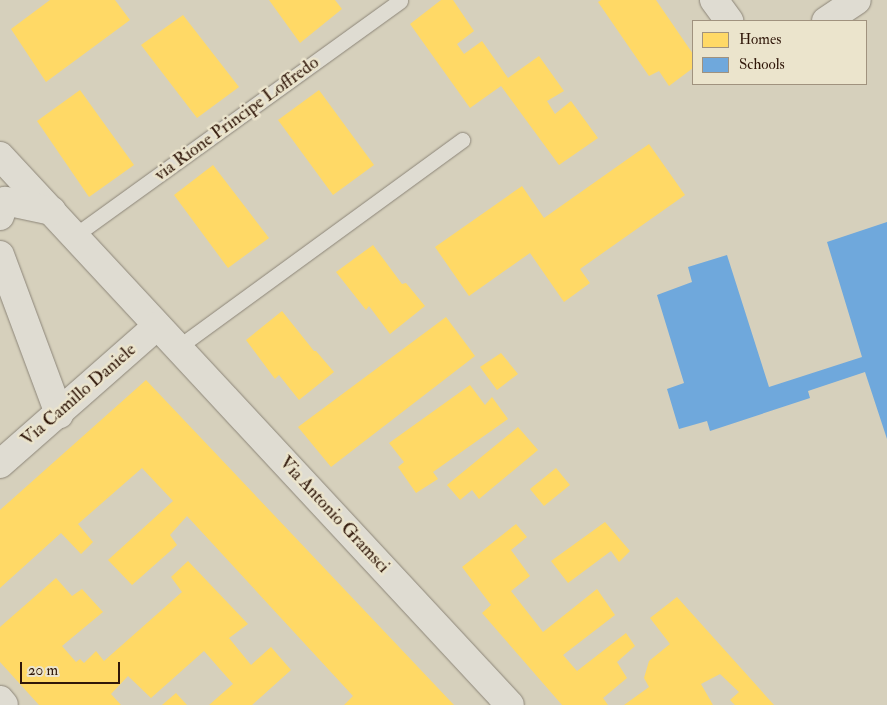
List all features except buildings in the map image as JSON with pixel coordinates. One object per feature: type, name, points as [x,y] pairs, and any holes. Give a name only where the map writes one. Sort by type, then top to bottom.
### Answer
[{"type":"street","points":[[714,0],[728,20]]},
{"type":"street","points":[[827,20],[856,0]]},
{"type":"street","name":"Via Antonio Gramsci","points":[[0,156],[510,705]]},
{"type":"street","points":[[0,216],[5,200],[52,212]]},
{"type":"street","points":[[0,255],[59,414]]},
{"type":"street","name":"Via Camillo Daniele","points":[[0,464],[157,326]]},
{"type":"street","points":[[0,700],[4,705]]},
{"type":"lane","name":"via Rione Principe Loffredo","points":[[74,236],[400,1]]},
{"type":"lane","points":[[178,348],[462,140]]}]
